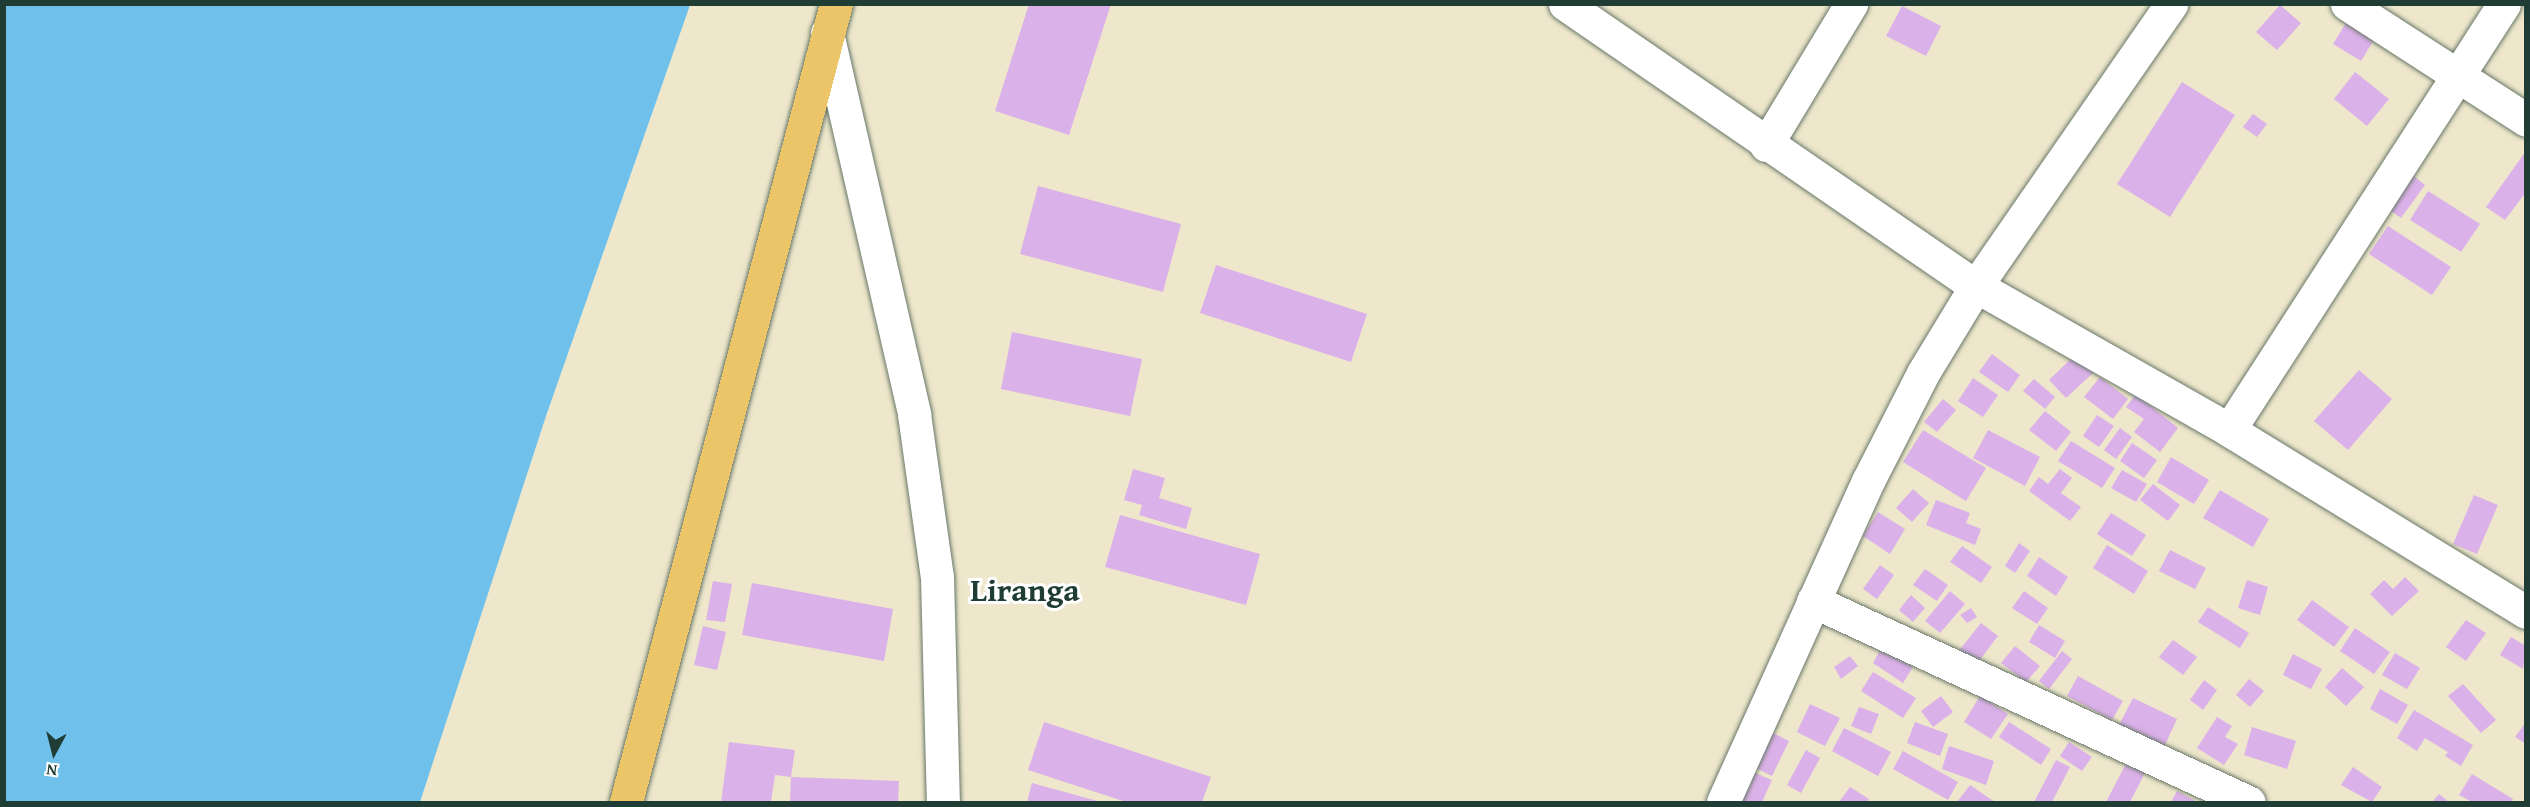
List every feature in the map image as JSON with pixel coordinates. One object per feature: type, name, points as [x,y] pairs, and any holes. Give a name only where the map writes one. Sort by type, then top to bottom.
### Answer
[{"type":"main road","points":[[626,802],[831,19]]},
{"type":"street","points":[[1565,4],[1766,145],[1977,286],[2229,430],[2526,612]]},
{"type":"street","points":[[1766,145],[1851,4]]},
{"type":"street","points":[[1723,802],[1813,602],[1923,374],[1977,286],[2171,4]]},
{"type":"street","points":[[2347,4],[2526,120]]},
{"type":"street","points":[[2229,430],[2456,75],[2504,4]]},
{"type":"street","points":[[831,19],[914,414],[937,577],[943,802]]},
{"type":"street","points":[[1813,602],[2249,802]]},
{"type":"water","points":[[5,4],[690,5],[546,416],[420,802],[5,802]]},
{"type":"building","points":[[1029,4],[1111,4],[1069,135],[995,111]]},
{"type":"building","points":[[2280,5],[2301,23],[2277,50],[2256,32]]},
{"type":"building","points":[[1902,6],[1941,26],[1926,56],[1886,36]]},
{"type":"building","points":[[2349,18],[2377,35],[2361,61],[2333,44]]},
{"type":"building","points":[[2355,72],[2389,99],[2367,126],[2334,99]]},
{"type":"building","points":[[2182,82],[2235,115],[2170,217],[2117,184]]},
{"type":"building","points":[[2253,114],[2267,124],[2257,137],[2243,127]]},
{"type":"building","points":[[2526,151],[2526,192],[2505,220],[2486,207]]},
{"type":"building","points":[[2405,169],[2425,185],[2401,218],[2380,203]]},
{"type":"building","points":[[1038,186],[1181,224],[1163,292],[1020,254]]},
{"type":"building","points":[[2428,191],[2480,224],[2461,252],[2410,220]]},
{"type":"building","points":[[2388,226],[2451,267],[2432,295],[2369,254]]},
{"type":"building","points":[[1216,265],[1367,314],[1351,362],[1200,313]]},
{"type":"building","points":[[1012,332],[1142,359],[1130,416],[1001,389]]},
{"type":"building","points":[[1992,354],[2020,375],[2008,392],[1979,372]]},
{"type":"building","points":[[2075,355],[2093,373],[2066,398],[2049,380]]},
{"type":"building","points":[[2359,370],[2392,399],[2348,450],[2314,421]]},
{"type":"building","points":[[2100,377],[2128,399],[2113,419],[2084,397]]},
{"type":"building","points":[[1973,378],[1998,395],[1983,417],[1958,401]]},
{"type":"building","points":[[2034,379],[2055,397],[2045,409],[2023,391]]},
{"type":"building","points":[[2136,394],[2178,428],[2160,452],[2134,432],[2144,419],[2126,407]]},
{"type":"building","points":[[1943,399],[1956,410],[1937,432],[1924,422]]},
{"type":"building","points":[[2045,411],[2071,432],[2056,451],[2029,430]]},
{"type":"building","points":[[2097,415],[2114,426],[2099,447],[2083,436]]},
{"type":"building","points":[[2120,428],[2132,437],[2116,459],[2104,450]]},
{"type":"building","points":[[1923,430],[1986,468],[1966,501],[1903,462]]},
{"type":"building","points":[[1988,430],[2040,457],[2025,486],[1973,458]]},
{"type":"building","points":[[2071,441],[2115,468],[2102,488],[2058,461]]},
{"type":"building","points":[[2132,443],[2157,460],[2144,478],[2120,461]]},
{"type":"building","points":[[2171,457],[2209,480],[2194,504],[2157,482]]},
{"type":"building","points":[[1133,469],[1165,478],[1159,498],[1192,508],[1186,529],[1139,515],[1142,505],[1124,500]]},
{"type":"building","points":[[2060,469],[2072,478],[2061,493],[2081,507],[2070,521],[2029,491],[2039,477],[2048,484]]},
{"type":"building","points":[[2122,470],[2147,484],[2136,502],[2111,488]]},
{"type":"building","points":[[2153,484],[2180,505],[2168,521],[2140,500]]},
{"type":"building","points":[[1913,489],[1929,503],[1912,522],[1896,508]]},
{"type":"building","points":[[2220,490],[2269,519],[2253,547],[2203,518]]},
{"type":"building","points":[[2474,495],[2498,505],[2477,554],[2453,544]]},
{"type":"building","points":[[1936,500],[1970,513],[1966,523],[1981,529],[1975,545],[1926,525]]},
{"type":"building","points":[[1878,512],[1905,529],[1890,554],[1863,536]]},
{"type":"building","points":[[2111,513],[2146,535],[2132,556],[2097,534]]},
{"type":"building","points":[[1120,515],[1260,554],[1246,605],[1105,567]]},
{"type":"building","points":[[2019,543],[2030,551],[2015,573],[2005,566]]},
{"type":"building","points":[[2107,545],[2148,571],[2134,594],[2093,568]]},
{"type":"building","points":[[1962,546],[1992,567],[1981,583],[1950,562]]},
{"type":"building","points":[[2170,550],[2206,568],[2195,589],[2159,571]]},
{"type":"building","points":[[2039,557],[2068,577],[2056,596],[2027,576]]},
{"type":"building","points":[[1880,565],[1894,575],[1877,599],[1863,589]]},
{"type":"building","points":[[1925,569],[1948,585],[1937,601],[1913,585]]},
{"type":"building","points":[[2405,577],[2419,591],[2392,616],[2370,594],[2384,580],[2393,589]]},
{"type":"building","points":[[2247,580],[2268,587],[2260,615],[2238,608]]},
{"type":"building","points":[[713,581],[732,584],[725,622],[706,620]]},
{"type":"building","points":[[752,583],[893,609],[884,661],[742,635]]},
{"type":"building","points":[[1950,591],[1965,604],[1940,633],[1925,621]]},
{"type":"building","points":[[2024,591],[2048,608],[2037,624],[2012,608]]},
{"type":"building","points":[[1911,595],[1925,608],[1913,622],[1899,610]]},
{"type":"building","points":[[2312,600],[2349,627],[2334,647],[2297,620]]},
{"type":"building","points":[[2208,607],[2249,633],[2240,648],[2198,622]]},
{"type":"building","points":[[1971,608],[1977,617],[1967,623],[1960,615]]},
{"type":"building","points":[[2466,620],[2486,633],[2466,661],[2446,647]]},
{"type":"building","points":[[1981,623],[1998,636],[1976,665],[1958,652]]},
{"type":"building","points":[[2039,625],[2065,641],[2055,658],[2029,642]]},
{"type":"building","points":[[703,626],[726,632],[717,670],[694,665]]},
{"type":"building","points":[[2355,628],[2390,652],[2374,674],[2340,651]]},
{"type":"building","points":[[2511,637],[2526,646],[2523,669],[2500,655]]},
{"type":"building","points":[[2173,640],[2197,657],[2183,675],[2159,657]]},
{"type":"building","points":[[2015,646],[2040,666],[2026,682],[2001,663]]},
{"type":"building","points":[[1882,647],[1913,667],[1903,683],[1873,663]]},
{"type":"building","points":[[2062,651],[2072,659],[2049,689],[2039,681]]},
{"type":"building","points":[[2395,653],[2420,668],[2407,689],[2382,675]]},
{"type":"building","points":[[2293,654],[2322,669],[2311,689],[2283,675]]},
{"type":"building","points":[[1850,656],[1858,666],[1841,679],[1834,667]]},
{"type":"building","points":[[2342,668],[2364,687],[2346,706],[2325,687]]},
{"type":"building","points":[[1873,672],[1916,698],[1903,718],[1861,691]]},
{"type":"building","points":[[2078,676],[2123,701],[2112,720],[2067,696]]},
{"type":"building","points":[[2249,679],[2264,691],[2250,707],[2236,695]]},
{"type":"building","points":[[2204,680],[2217,690],[2203,710],[2190,700]]},
{"type":"building","points":[[2463,684],[2496,720],[2481,733],[2448,696]]},
{"type":"building","points":[[2380,689],[2408,705],[2397,724],[2370,709]]},
{"type":"building","points":[[1941,696],[1953,712],[1933,727],[1921,711]]},
{"type":"building","points":[[1980,696],[2008,714],[1991,739],[1964,722]]},
{"type":"building","points":[[2133,698],[2177,719],[2164,747],[2119,725]]},
{"type":"building","points":[[1810,704],[1840,718],[1825,746],[1797,732]]},
{"type":"building","points":[[1859,707],[1879,714],[1871,734],[1851,726]]},
{"type":"building","points":[[2414,710],[2473,745],[2461,766],[2445,756],[2448,752],[2425,738],[2417,751],[2397,738]]},
{"type":"building","points":[[2217,717],[2232,726],[2225,737],[2238,744],[2224,765],[2197,748]]},
{"type":"building","points":[[1044,722],[1211,777],[1202,802],[1126,802],[1028,770]]},
{"type":"building","points":[[1915,722],[1948,734],[1940,756],[1907,743]]},
{"type":"building","points":[[2009,722],[2051,749],[2041,765],[1999,737]]},
{"type":"building","points":[[2526,722],[2526,744],[2515,737]]},
{"type":"building","points":[[2252,727],[2296,741],[2287,769],[2244,755]]},
{"type":"building","points":[[1844,728],[1891,752],[1878,776],[1832,751]]},
{"type":"building","points":[[1773,733],[1789,741],[1772,776],[1756,768]]},
{"type":"building","points":[[729,742],[795,750],[791,777],[775,775],[771,802],[721,802]]},
{"type":"building","points":[[2069,742],[2092,757],[2082,771],[2060,756]]},
{"type":"building","points":[[1949,746],[1994,761],[1986,785],[1942,769]]},
{"type":"building","points":[[1806,750],[1820,758],[1801,793],[1787,785]]},
{"type":"building","points":[[1903,751],[1958,782],[1948,800],[1893,769]]},
{"type":"building","points":[[2130,756],[2149,765],[2130,802],[2106,802]]},
{"type":"building","points":[[2056,760],[2070,767],[2052,802],[2034,802]]},
{"type":"building","points":[[2353,767],[2382,787],[2372,802],[2341,785]]},
{"type":"building","points":[[1748,770],[1772,780],[1762,802],[1734,802]]},
{"type":"building","points":[[2472,774],[2513,799],[2511,802],[2472,802],[2459,795]]},
{"type":"building","points":[[791,777],[899,781],[898,802],[790,802]]},
{"type":"building","points":[[1032,783],[1101,802],[1027,802]]},
{"type":"building","points":[[1970,785],[1995,802],[1957,802]]},
{"type":"building","points":[[1850,787],[1869,799],[1867,802],[1839,802]]},
{"type":"building","points":[[2177,791],[2194,800],[2193,802],[2171,802]]},
{"type":"building","points":[[2439,794],[2449,802],[2432,802]]},
{"type":"district","name":"Liranga","points":[[1025,590]]}]
